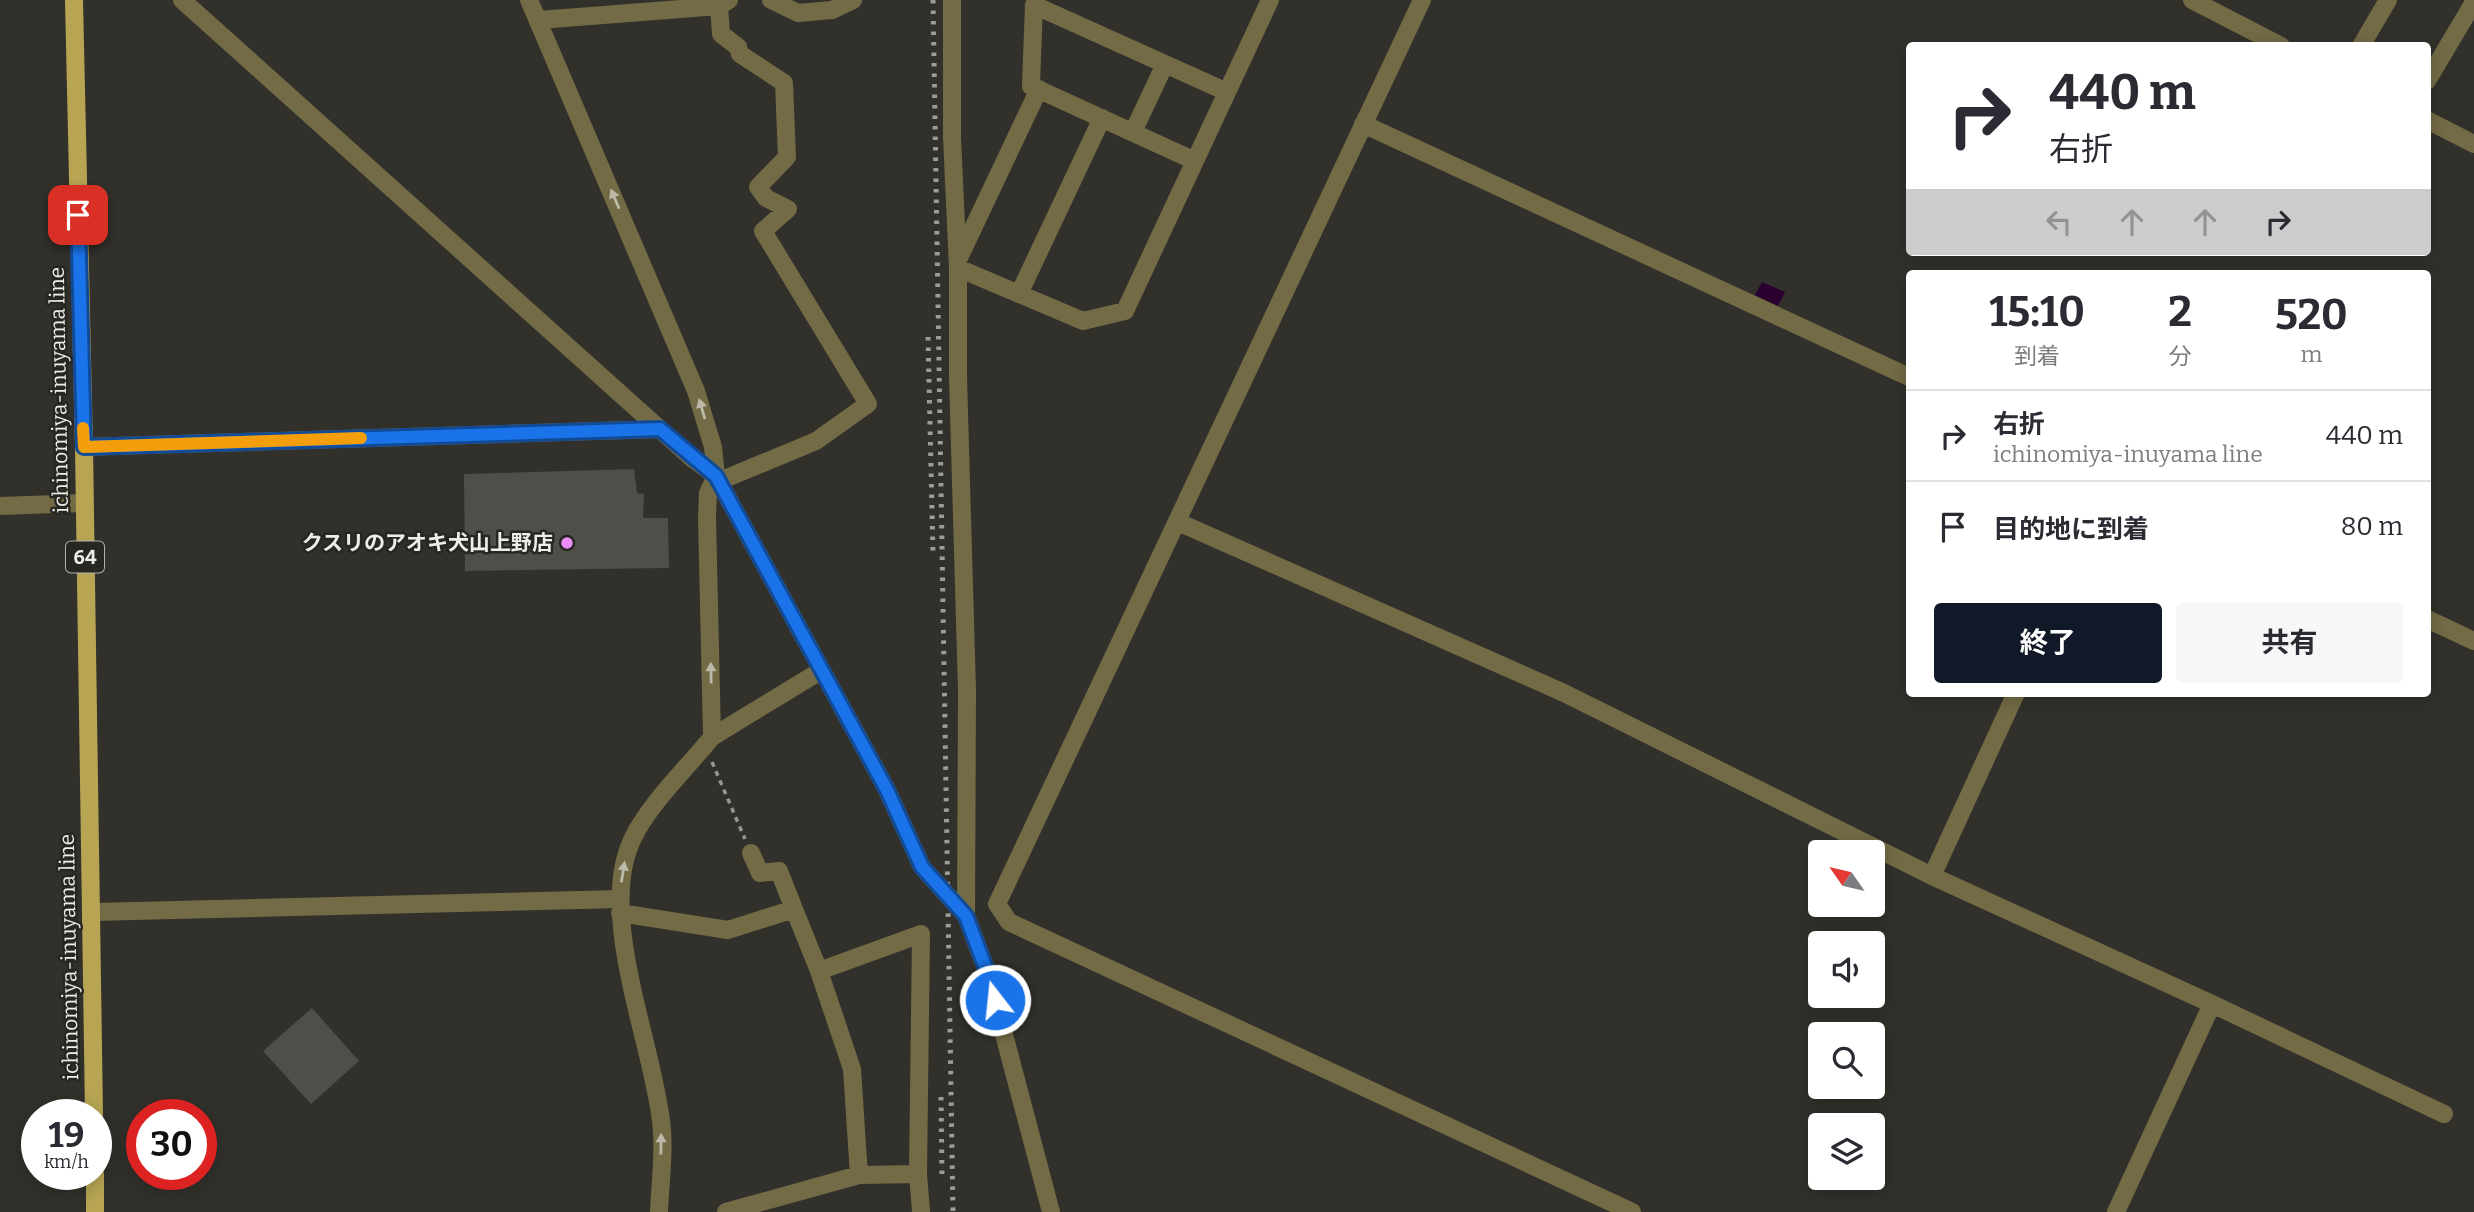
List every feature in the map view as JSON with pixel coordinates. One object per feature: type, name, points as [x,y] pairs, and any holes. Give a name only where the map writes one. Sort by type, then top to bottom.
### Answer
[{"type":"main road","name":"ichinomiya-inuyama line","points":[[74,0],[93,912],[94,1099]]},
{"type":"main road","points":[[95,1190],[95,1212]]},
{"type":"street","points":[[182,0],[660,429],[722,480],[816,441],[868,404],[763,231],[788,209],[766,198],[758,187],[787,157],[784,83],[740,54],[738,47],[721,34],[724,3],[538,20]]},
{"type":"street","points":[[529,0],[696,391],[713,447],[716,476],[887,790],[922,867],[966,916]]},
{"type":"street","points":[[771,0],[798,13],[832,10],[853,0]]},
{"type":"street","points":[[952,0],[951,137],[958,265],[958,377],[967,691],[966,916],[988,974],[1051,1212]]},
{"type":"street","points":[[958,265],[1083,321],[1125,312],[1270,0]]},
{"type":"street","points":[[1422,0],[997,904],[1009,922],[1632,1212]]},
{"type":"street","points":[[2192,0],[2273,42]]},
{"type":"street","points":[[2363,42],[2388,0]]},
{"type":"street","points":[[2431,73],[2474,2]]},
{"type":"street","points":[[1195,161],[1031,86],[1034,5],[1227,92]]},
{"type":"street","points":[[1132,132],[1165,64]]},
{"type":"street","points":[[958,265],[1039,89]]},
{"type":"street","points":[[1019,294],[1102,118]]},
{"type":"street","points":[[2431,122],[2474,144]]},
{"type":"street","points":[[1363,124],[1906,376]]},
{"type":"street","points":[[84,447],[660,429]]},
{"type":"street","points":[[709,741],[707,517],[708,493],[716,476]]},
{"type":"street","points":[[0,506],[84,503]]},
{"type":"street","points":[[1178,522],[1564,693],[1932,876],[2444,1114]]},
{"type":"street","points":[[2431,621],[2474,641]]},
{"type":"street","points":[[659,1212],[662,1122],[622,933],[620,906],[623,866],[633,837],[709,741],[822,670]]},
{"type":"street","points":[[1932,876],[2014,697]]},
{"type":"street","points":[[751,853],[760,873],[779,870],[819,971],[852,1069],[859,1175]]},
{"type":"street","points":[[93,912],[620,906],[729,930],[794,909]]},
{"type":"street","points":[[819,971],[921,934],[918,1174],[921,1212]]},
{"type":"street","points":[[2116,1212],[2212,1004]]},
{"type":"street","points":[[726,1212],[859,1175],[918,1174]]},
{"type":"path","points":[[709,741],[751,853]]},
{"type":"shaded area","points":[[1762,282],[1785,292],[1778,306],[1755,295]]},
{"type":"building","name":"クスリのアオキ犬山上野店","points":[[634,469],[637,493],[644,494],[643,518],[668,518],[669,568],[465,571],[464,474]]},
{"type":"building","points":[[312,1008],[359,1061],[311,1104],[263,1051]]},
{"type":"railway","points":[[933,0],[953,1212]]},
{"type":"railway","points":[[928,337],[933,554]]},
{"type":"railway","points":[[941,1097],[942,1177]]},
{"type":"slow traffic","points":[[83,428],[84,447],[361,438]]},
{"type":"place","name":"クスリのアオキ犬山上野店","points":[[567,543]]},
{"type":"route","points":[[78,215],[84,447],[660,429],[716,476],[887,790],[922,867],[966,916],[995,1000]]}]
